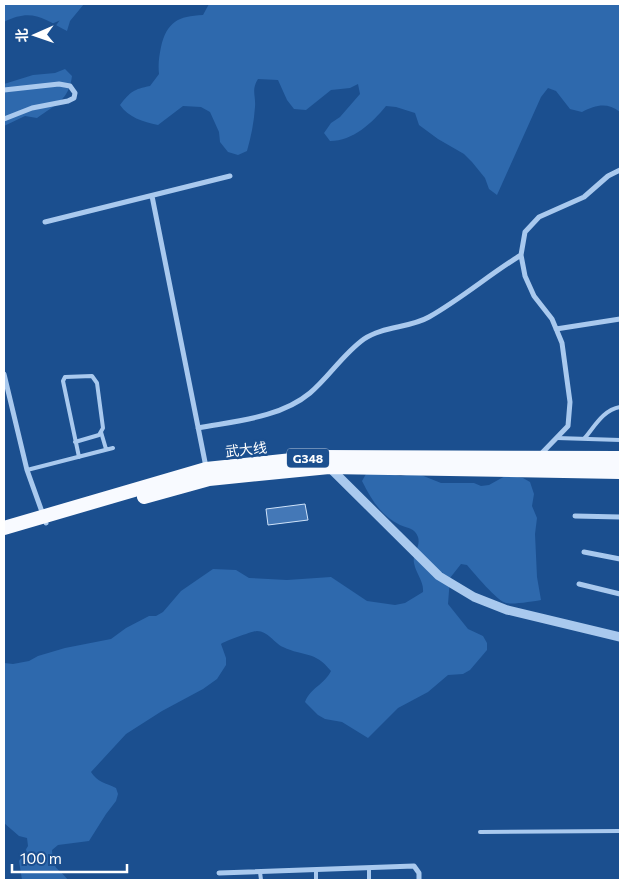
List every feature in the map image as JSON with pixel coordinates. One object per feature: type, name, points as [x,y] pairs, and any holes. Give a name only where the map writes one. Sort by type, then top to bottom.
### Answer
[{"type":"highway","name":"武大线","points":[[4,528],[45,520],[208,474],[325,462],[538,457],[620,458]]},
{"type":"highway","name":"武大线","points":[[325,462],[620,472]]},
{"type":"highway","name":"武大线","points":[[4,536],[45,520]]},
{"type":"street","points":[[4,90],[60,84],[70,86],[75,93],[74,98],[68,101],[32,108],[4,119]]},
{"type":"street","points":[[538,457],[568,426],[570,402],[562,343],[552,319],[534,296],[525,276],[521,255],[525,232],[539,217],[584,197],[608,176],[620,170]]},
{"type":"street","points":[[46,222],[230,176]]},
{"type":"street","points":[[152,196],[208,474]]},
{"type":"street","points":[[198,428],[272,413],[289,406],[309,394],[366,338],[428,318],[521,255]]},
{"type":"street","points":[[556,329],[620,319]]},
{"type":"street","points":[[4,374],[27,470],[45,520]]},
{"type":"street","points":[[325,462],[439,576],[474,597],[507,610],[620,636]]},
{"type":"street","points":[[575,516],[620,517]]},
{"type":"street","points":[[584,552],[620,559]]},
{"type":"street","points":[[579,584],[620,594]]},
{"type":"street","points":[[219,873],[414,866],[419,872],[419,880]]},
{"type":"lane","points":[[75,442],[99,435],[104,428],[97,383],[92,376],[65,377],[63,380],[75,442],[79,456]]},
{"type":"lane","points":[[584,439],[605,413],[613,408],[620,407]]},
{"type":"lane","points":[[101,432],[106,449]]},
{"type":"lane","points":[[557,438],[620,440]]},
{"type":"lane","points":[[27,470],[113,448]]},
{"type":"lane","points":[[480,832],[620,831]]},
{"type":"lane","points":[[369,868],[369,880]]},
{"type":"lane","points":[[316,870],[316,880]]},
{"type":"lane","points":[[260,872],[261,880]]},
{"type":"shaded area","points":[[4,4],[84,4],[70,21],[67,31],[37,16],[22,16],[4,22]]},
{"type":"shaded area","points":[[209,4],[620,4],[620,112],[606,106],[597,106],[582,112],[570,109],[556,91],[548,88],[541,97],[497,195],[489,189],[485,178],[464,154],[419,125],[415,113],[386,106],[375,119],[361,130],[346,138],[330,141],[324,133],[331,123],[340,117],[360,94],[358,84],[350,88],[331,90],[306,110],[294,109],[287,100],[278,80],[258,79],[254,90],[255,113],[247,151],[238,155],[228,152],[220,142],[219,132],[210,112],[201,107],[183,106],[158,125],[136,118],[127,113],[120,105],[133,92],[150,86],[159,74],[161,47],[170,26],[180,19],[203,15]]},
{"type":"shaded area","points":[[65,69],[72,76],[68,91],[61,101],[37,118],[25,116],[4,126],[4,84],[33,75],[55,73]]},
{"type":"shaded area","points":[[384,473],[401,476],[416,473],[441,483],[474,483],[481,486],[489,485],[507,475],[523,478],[530,482],[534,494],[532,506],[537,518],[535,534],[537,577],[541,600],[506,603],[492,592],[467,565],[461,564],[450,578],[448,604],[468,629],[483,636],[487,643],[487,650],[470,670],[463,674],[448,675],[428,692],[398,708],[368,738],[342,722],[325,719],[318,715],[305,702],[310,693],[325,680],[331,671],[319,660],[283,647],[268,635],[257,631],[221,644],[226,658],[226,665],[217,679],[126,734],[91,772],[99,780],[116,788],[118,794],[116,801],[89,841],[58,845],[52,850],[56,868],[68,880],[22,880],[19,861],[28,846],[27,838],[19,836],[4,823],[4,663],[13,664],[29,661],[38,656],[65,648],[111,639],[126,628],[149,616],[156,616],[163,612],[181,591],[213,569],[236,570],[249,578],[287,580],[331,577],[367,601],[395,605],[405,603],[423,592],[414,563],[414,556],[419,541],[417,534],[413,530],[393,521],[382,512],[362,481],[366,474]]},
{"type":"building","points":[[305,504],[308,520],[268,525],[266,509]]}]
